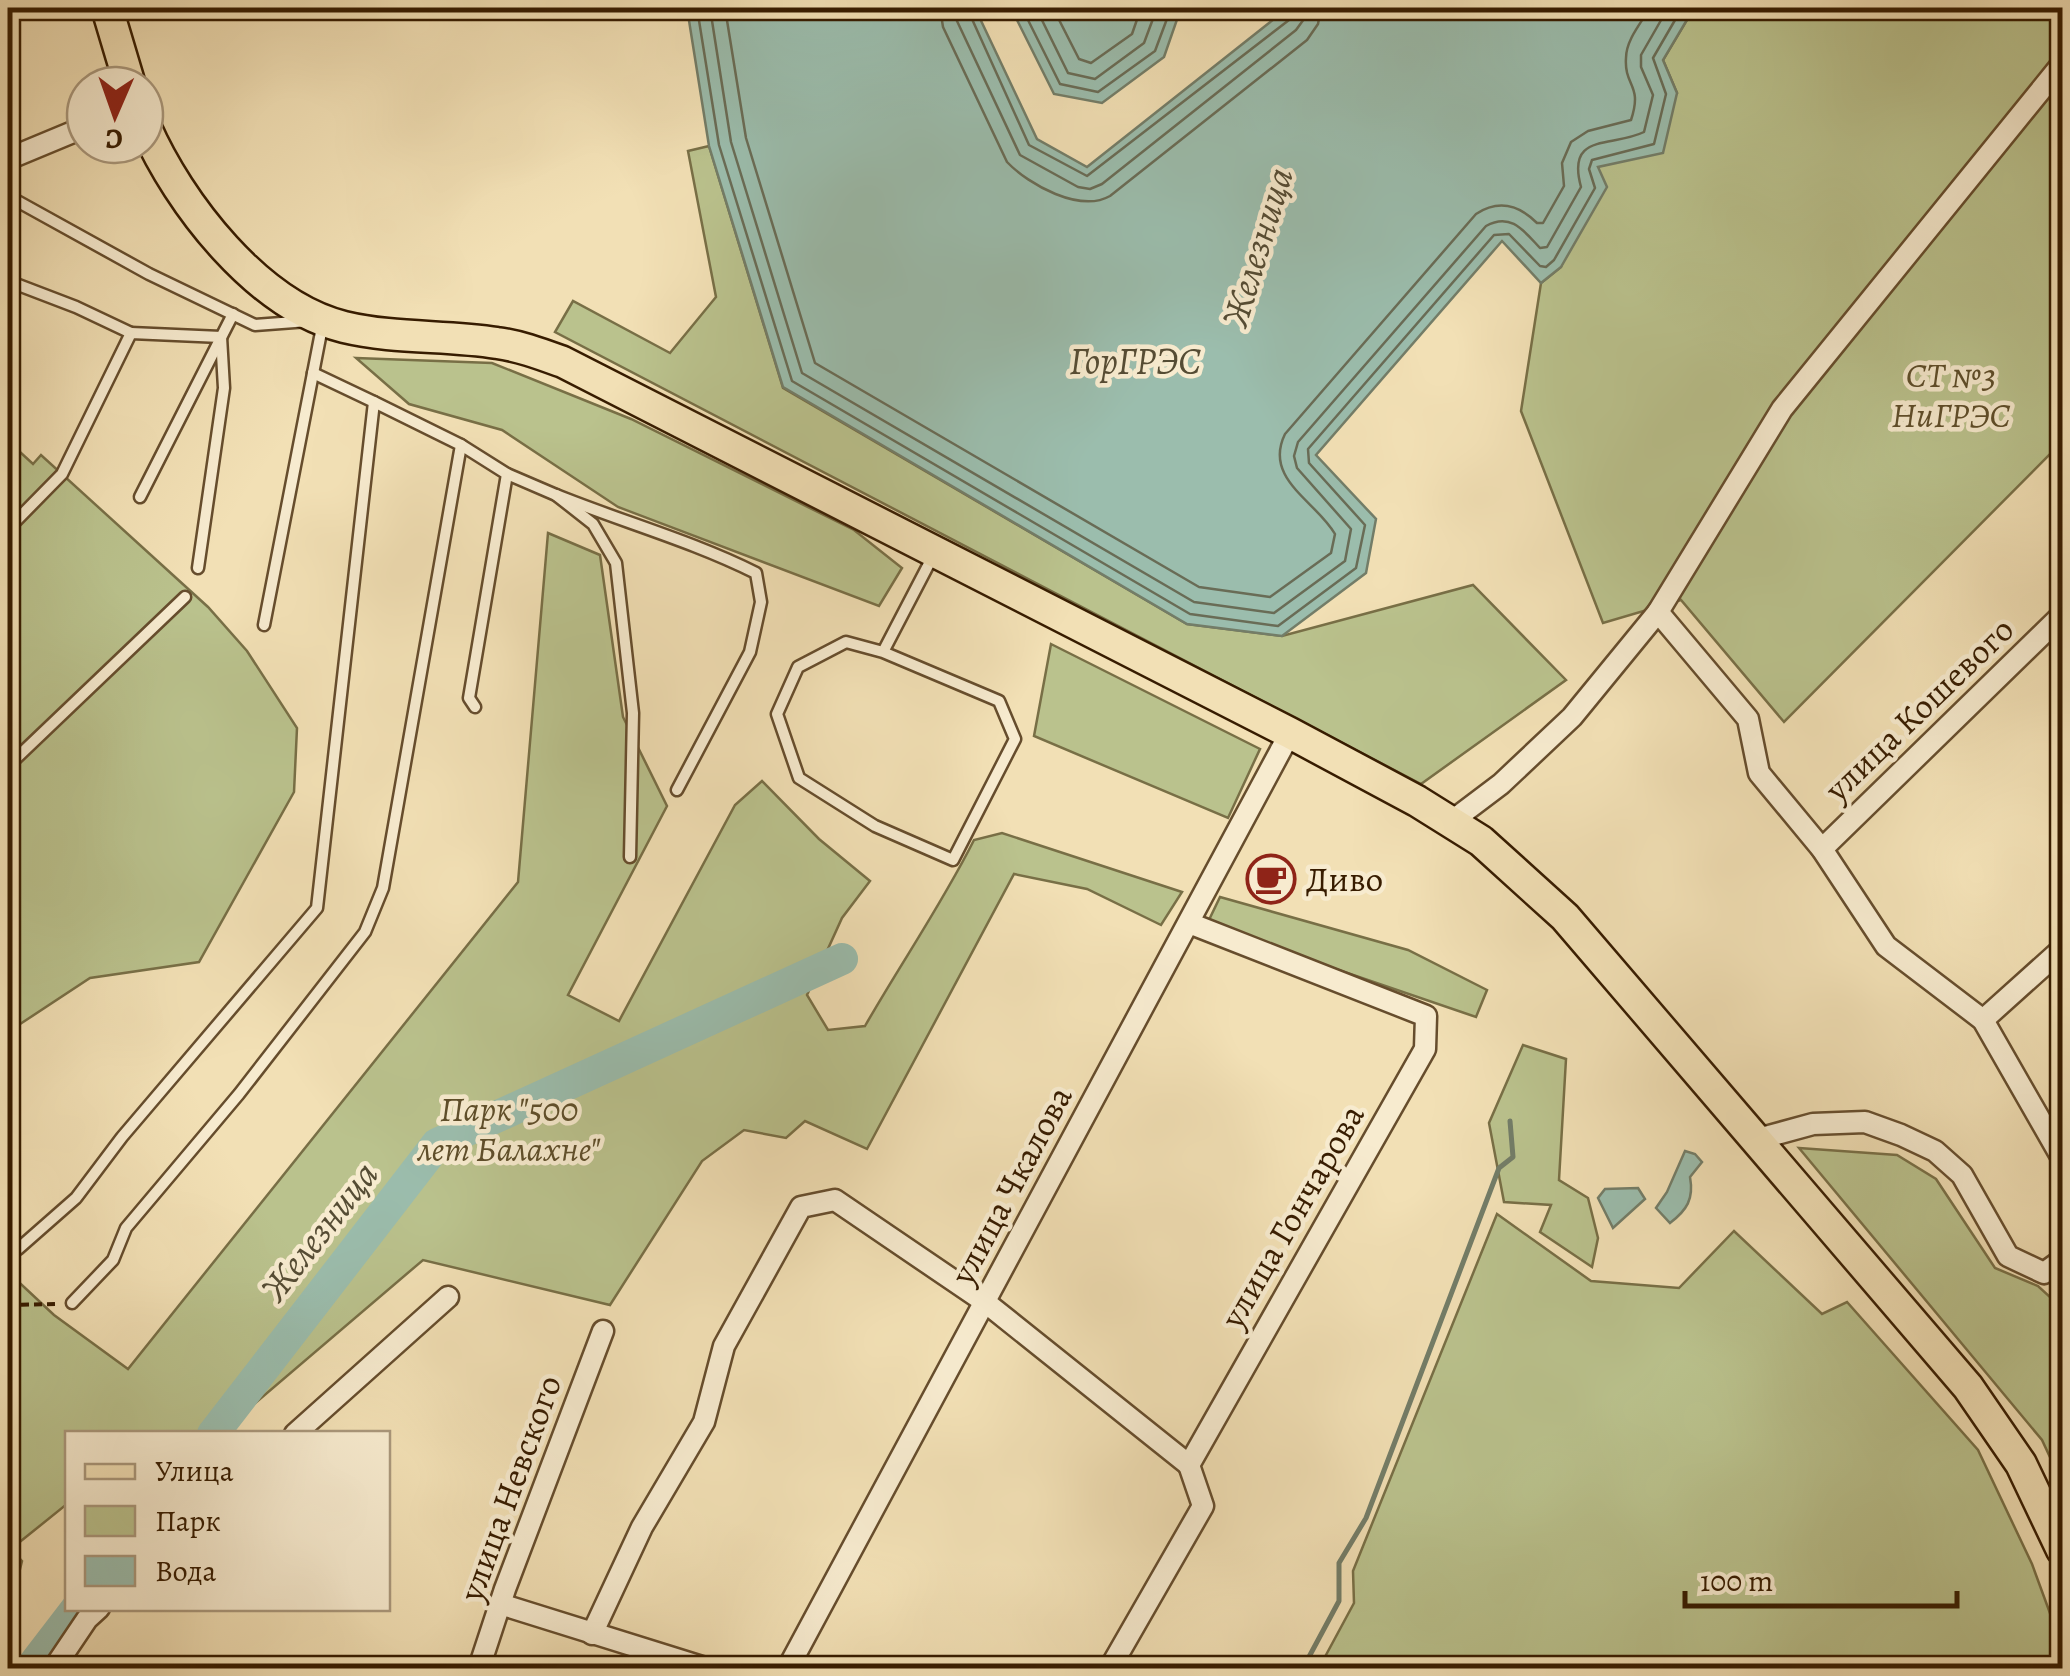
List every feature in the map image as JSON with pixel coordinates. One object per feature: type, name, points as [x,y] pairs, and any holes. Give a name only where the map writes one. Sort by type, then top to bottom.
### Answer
[{"type":"main road","points":[[115,15],[126,65]]},
{"type":"main road","points":[[165,165],[216,235],[283,300],[324,320],[370,332],[501,344],[563,362],[1290,733],[1452,821],[1511,865],[1565,917],[1988,1413],[2036,1489],[2062,1550]]},
{"type":"street","points":[[1452,821],[1501,784],[1572,717],[1658,612],[1782,409],[2062,64]]},
{"type":"street","points":[[8,159],[65,135]]},
{"type":"street","points":[[1658,612],[1748,719],[1759,773],[1822,850],[1886,946],[1983,1020],[2062,1158]]},
{"type":"street","name":"улица Кошевого","points":[[1822,850],[2062,615]]},
{"type":"street","name":"улица Чкалова","points":[[788,1668],[1290,733]]},
{"type":"street","name":"улица Гончарова","points":[[1188,1465],[1424,1049],[1426,1016],[1189,923]]},
{"type":"street","points":[[1983,1020],[2062,949]]},
{"type":"street","points":[[1758,1140],[1813,1124],[1865,1122],[1901,1134],[1935,1151],[1962,1174],[2008,1256],[2044,1272],[2062,1260]]},
{"type":"street","points":[[592,1634],[642,1527],[704,1422],[724,1346],[802,1207],[835,1200],[985,1302],[1188,1465],[1203,1506],[1110,1668]]},
{"type":"street","points":[[297,1431],[448,1297]]},
{"type":"street","name":"улица Невского","points":[[479,1668],[603,1332]]},
{"type":"street","points":[[500,1604],[706,1668]]},
{"type":"street","points":[[54,1668],[95,1611]]},
{"type":"lane","points":[[8,196],[149,274],[255,325],[324,320],[264,625]]},
{"type":"lane","points":[[8,280],[132,333],[221,337]]},
{"type":"lane","points":[[140,497],[233,314]]},
{"type":"lane","points":[[8,529],[62,474],[132,333]]},
{"type":"lane","points":[[198,568],[224,388],[221,337]]},
{"type":"lane","points":[[313,373],[556,496],[632,526],[702,546],[756,574],[761,602],[750,652],[677,790]]},
{"type":"lane","points":[[18,1249],[76,1198],[122,1137],[317,908],[374,402]]},
{"type":"lane","points":[[72,1304],[113,1260],[126,1228],[365,932],[383,888],[461,445]]},
{"type":"lane","points":[[475,707],[469,698],[508,474]]},
{"type":"lane","points":[[556,496],[593,524],[616,564],[633,714],[630,857]]},
{"type":"lane","points":[[883,652],[936,551]]},
{"type":"lane","points":[[8,766],[185,597]]},
{"type":"lane","points":[[846,642],[883,652],[999,700],[1015,739],[953,860],[875,826],[799,778],[782,730],[777,714],[798,667],[846,642]]},
{"type":"path","points":[[8,1293],[18,1249]]},
{"type":"path","points":[[8,1305],[72,1304]]},
{"type":"green space","name":"СТ №3 НиГРЭС","points":[[1694,8],[2062,8],[2062,442],[1784,722],[1681,600],[1603,623],[1521,411],[1541,283],[1561,267],[1598,166],[1677,93],[1663,60]]},
{"type":"green space","points":[[709,146],[783,388],[1187,624],[1282,636],[1473,585],[1566,680],[1421,784],[555,332],[573,301],[670,353],[716,297],[688,151]]},
{"type":"green space","points":[[356,358],[492,363],[631,419],[854,530],[902,568],[879,606],[618,507],[502,430],[409,404]]},
{"type":"green space","points":[[8,441],[33,464],[41,455],[208,607],[247,651],[297,728],[294,792],[199,962],[90,978],[8,1032]]},
{"type":"green space","name":"Парк \"500 лет Балахне\"","points":[[548,533],[600,555],[623,717],[667,806],[568,995],[619,1021],[735,805],[762,781],[819,839],[870,881],[842,918],[807,995],[828,1030],[865,1026],[974,840],[1002,833],[1182,892],[1161,925],[1087,889],[1014,874],[867,1149],[805,1121],[786,1138],[744,1130],[702,1161],[610,1305],[423,1260],[222,1431],[65,1431],[65,1506],[11,1549],[22,1561],[8,1617],[8,1272],[54,1315],[128,1369],[518,882]]},
{"type":"green space","points":[[1051,644],[1260,749],[1228,818],[1034,736]]},
{"type":"green space","points":[[1220,897],[1408,950],[1487,990],[1476,1017],[1280,950],[1208,922]]},
{"type":"green space","points":[[1523,1045],[1566,1059],[1559,1180],[1588,1198],[1598,1238],[1592,1267],[1540,1232],[1551,1205],[1504,1202],[1489,1123]]},
{"type":"green space","points":[[1799,1148],[1897,1155],[1936,1179],[1995,1268],[2038,1286],[2062,1308],[2062,1483],[2042,1440]]},
{"type":"green space","points":[[1497,1214],[1591,1281],[1679,1288],[1734,1231],[1822,1314],[1847,1302],[1978,1450],[2032,1564],[2062,1646],[2062,1668],[1319,1668],[1354,1603],[1353,1571]]},
{"type":"water","name":"ГорГРЭС","points":[[687,8],[975,8],[1037,139],[1087,167],[1288,8],[1694,8],[1663,60],[1677,93],[1663,153],[1598,167],[1607,187],[1561,267],[1541,283],[1502,241],[1316,455],[1376,519],[1366,573],[1282,636],[1187,624],[783,387],[709,146]]},
{"type":"water","points":[[1011,8],[1181,8],[1164,57],[1102,103],[1054,94]]},
{"type":"water","points":[[1685,1151],[1702,1162],[1690,1177],[1688,1203],[1670,1223],[1656,1208]]},
{"type":"water","points":[[1638,1188],[1645,1199],[1613,1228],[1598,1198],[1605,1189]]},
{"type":"waterway","name":"Железница","points":[[215,1431],[437,1144],[842,959]]},
{"type":"waterway","points":[[1303,1668],[1339,1601],[1339,1563],[1366,1518],[1499,1168],[1513,1157],[1510,1121]]},
{"type":"waterway","name":"Железница","points":[[31,1668],[75,1611]]},
{"type":"place","name":"Диво","points":[[1271,879]]}]
